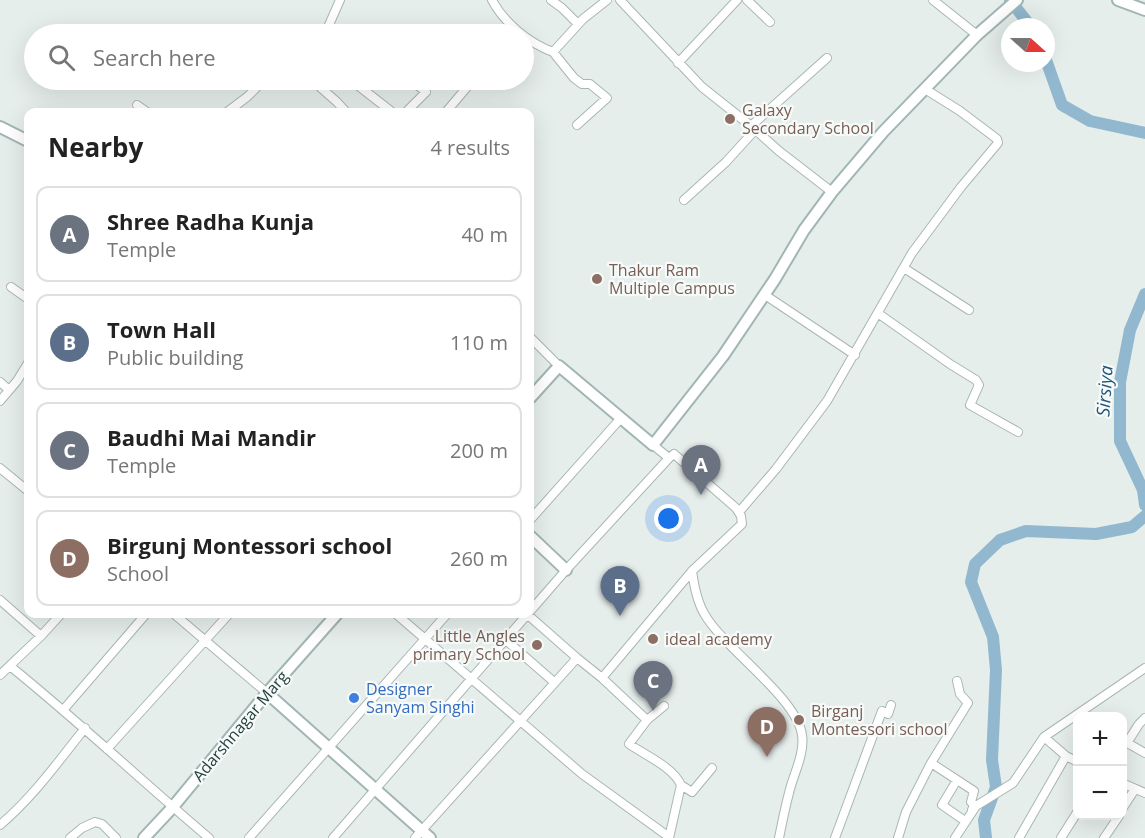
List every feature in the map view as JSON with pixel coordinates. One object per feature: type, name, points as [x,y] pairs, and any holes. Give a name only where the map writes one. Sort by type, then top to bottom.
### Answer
[{"type":"street","points":[[329,24],[340,0]]},
{"type":"street","points":[[492,0],[506,24]]},
{"type":"street","points":[[551,0],[578,24]]},
{"type":"street","points":[[553,52],[578,24],[607,0]]},
{"type":"street","points":[[620,0],[702,87],[778,151],[832,192]]},
{"type":"street","points":[[678,63],[737,0]]},
{"type":"street","points":[[747,0],[770,22]]},
{"type":"street","points":[[933,0],[977,35]]},
{"type":"street","points":[[653,446],[723,356],[765,294],[804,230],[832,192],[883,132],[986,25],[1017,0]]},
{"type":"street","points":[[1118,0],[1145,10]]},
{"type":"street","points":[[534,43],[553,52],[574,78],[582,84],[590,84],[607,98],[577,124]]},
{"type":"street","points":[[684,200],[726,162],[753,128],[827,58]]},
{"type":"street","points":[[739,513],[776,469],[820,410],[925,235],[998,143],[998,139],[925,89]]},
{"type":"street","points":[[232,108],[254,90]]},
{"type":"street","points":[[323,90],[342,108]]},
{"type":"street","points":[[364,90],[387,108]]},
{"type":"street","points":[[410,108],[426,92],[424,90]]},
{"type":"street","points":[[449,108],[465,90]]},
{"type":"street","points":[[137,105],[141,108]]},
{"type":"street","points":[[0,127],[24,139]]},
{"type":"street","points":[[904,268],[969,310]]},
{"type":"street","points":[[11,287],[24,296]]},
{"type":"street","points":[[765,294],[855,355]]},
{"type":"street","points":[[879,314],[976,380],[979,385],[970,405],[1018,432]]},
{"type":"street","points":[[534,341],[559,366],[669,458]]},
{"type":"street","points":[[534,394],[559,366]]},
{"type":"street","points":[[0,401],[24,369]]},
{"type":"street","points":[[0,382],[9,390]]},
{"type":"street","points":[[534,516],[621,418]]},
{"type":"street","points":[[534,608],[566,570],[674,454],[739,513],[742,524],[692,572],[602,678]]},
{"type":"street","points":[[0,468],[24,486]]},
{"type":"street","points":[[534,540],[566,570]]},
{"type":"street","points":[[692,572],[695,591],[704,614],[716,631],[773,690],[800,727],[803,738],[779,838]]},
{"type":"street","points":[[0,600],[41,636]]},
{"type":"street","points":[[0,675],[57,618]]},
{"type":"street","points":[[64,710],[143,618]]},
{"type":"street","points":[[179,618],[267,693],[375,790],[422,836],[519,721],[577,658]]},
{"type":"street","points":[[107,749],[225,618]]},
{"type":"street","name":"Adarshnagar Marg","points":[[144,838],[333,618]]},
{"type":"street","points":[[401,618],[582,774],[669,838],[681,785]]},
{"type":"street","points":[[249,838],[443,618]]},
{"type":"street","points":[[333,838],[526,618]]},
{"type":"street","points":[[531,618],[647,720]]},
{"type":"street","points":[[507,641],[554,682]]},
{"type":"street","points":[[10,666],[85,728],[172,808],[209,838]]},
{"type":"street","points":[[1086,712],[1104,695],[1145,668]]},
{"type":"street","points":[[898,838],[906,812],[931,763],[968,703],[960,694],[957,681]]},
{"type":"street","points":[[835,838],[882,711],[888,714],[891,705]]},
{"type":"street","points":[[664,706],[647,720],[629,744],[665,768],[681,785],[692,792],[712,768]]},
{"type":"street","points":[[1127,739],[1145,718]]},
{"type":"street","points":[[955,838],[974,808],[1013,783],[1044,737],[1073,721]]},
{"type":"street","points":[[0,825],[18,810],[85,728]]},
{"type":"street","points":[[1044,737],[1073,760]]},
{"type":"street","points":[[1127,743],[1145,753]]},
{"type":"street","points":[[1019,838],[1066,756]]},
{"type":"street","points":[[931,763],[974,791],[971,802],[974,808]]},
{"type":"street","points":[[957,780],[942,805],[965,821]]},
{"type":"street","points":[[1127,785],[1145,793]]},
{"type":"street","points":[[1127,801],[1135,789]]},
{"type":"street","points":[[1061,838],[1073,818]]},
{"type":"street","points":[[1104,838],[1116,820]]},
{"type":"street","points":[[70,838],[94,822],[102,824],[116,838]]},
{"type":"waterway","name":"Sirsiya","points":[[1010,0],[1024,18]]},
{"type":"waterway","name":"Sirsiya","points":[[1050,72],[1062,105],[1090,121],[1145,133]]},
{"type":"waterway","name":"Sirsiya","points":[[1145,294],[1130,330],[1120,382],[1120,441],[1143,490],[1145,505]]},
{"type":"waterway","points":[[986,838],[984,820],[996,787],[992,760],[996,670],[993,637],[971,582],[975,564],[1000,540],[1026,531],[1096,534],[1132,527],[1145,516]]},
{"type":"place","name":"Galaxy Secondary School","points":[[730,119]]},
{"type":"place","name":"Thakur Ram Multiple Campus","points":[[597,279]]},
{"type":"place","name":"Shree Radha Kunja","points":[[701,495]]},
{"type":"place","name":"Town Hall","points":[[620,616]]},
{"type":"place","name":"ideal academy","points":[[653,639]]},
{"type":"place","name":"Little Angles primary School","points":[[537,645]]},
{"type":"place","name":"Designer Sanyam Singhi","points":[[354,698]]},
{"type":"place","name":"Baudhi Mai Mandir","points":[[653,711]]},
{"type":"place","name":"Birganj Montessori school","points":[[799,720]]},
{"type":"place","name":"Birgunj Montessori school","points":[[767,757]]}]
